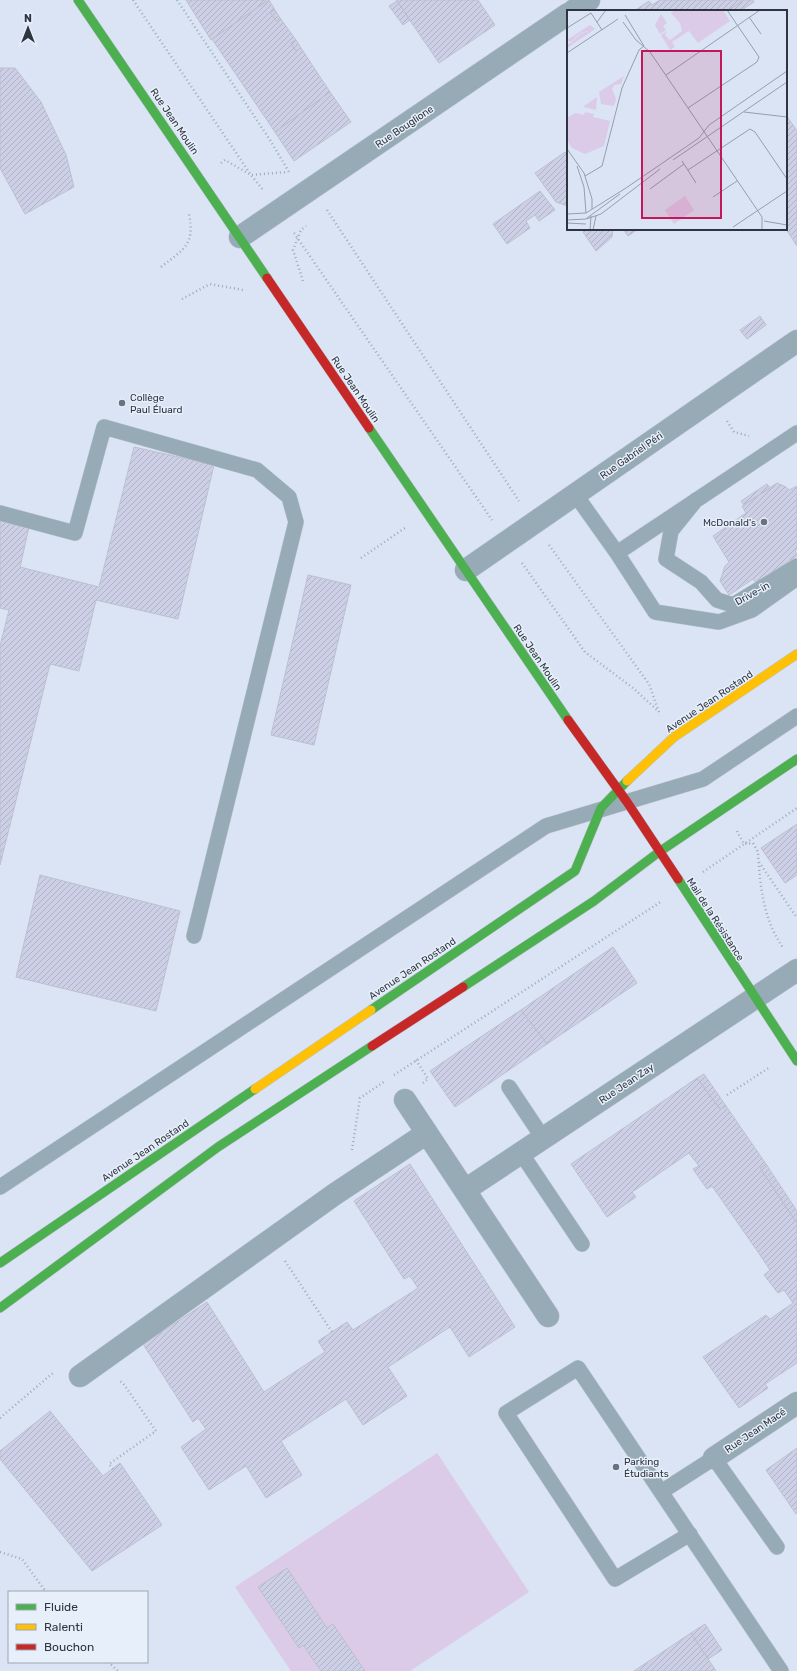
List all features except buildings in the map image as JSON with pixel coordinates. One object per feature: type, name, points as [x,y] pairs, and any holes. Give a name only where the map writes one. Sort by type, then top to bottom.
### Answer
[{"type":"main road","name":"Rue Jean Moulin","points":[[78,0],[617,790]]},
{"type":"main road","name":"Avenue Jean Rostand","points":[[0,1263],[575,871],[601,808],[617,790],[674,737],[797,654]]},
{"type":"main road","points":[[0,1308],[218,1147],[594,901],[658,852],[797,760]]},
{"type":"main road","name":"Mail de la Résistance","points":[[617,790],[627,802],[658,852],[797,1061]]},
{"type":"street","points":[[574,10],[589,0]]},
{"type":"street","name":"Rue Bouglione","points":[[240,237],[567,15]]},
{"type":"street","name":"Rue Gabriel Péri","points":[[466,570],[534,525],[575,494],[797,341]]},
{"type":"street","name":"Rue Jean Zay","points":[[465,1190],[496,1168],[756,999],[797,970]]},
{"type":"street","points":[[406,1100],[426,1133],[548,1316]]},
{"type":"street","points":[[83,1375],[270,1239],[334,1194],[426,1133]]},
{"type":"street","name":"Rue Jean Macé","points":[[714,1458],[797,1403]]},
{"type":"lane","points":[[0,513],[75,533],[104,427],[257,470],[290,497],[296,522],[194,936]]},
{"type":"lane","points":[[617,553],[797,433]]},
{"type":"lane","points":[[575,494],[617,553],[655,612],[719,622],[752,610],[797,578]]},
{"type":"lane","name":"Drive-in","points":[[696,500],[671,531],[666,559],[701,582],[717,600],[733,605],[797,566]]},
{"type":"lane","points":[[0,1187],[546,826],[601,808],[627,802],[703,779],[797,716]]},
{"type":"lane","points":[[509,1087],[543,1138]]},
{"type":"lane","points":[[521,1153],[582,1244]]},
{"type":"lane","points":[[690,1534],[615,1579],[506,1413],[578,1368],[690,1534],[781,1671]]},
{"type":"lane","points":[[661,1492],[714,1458],[777,1547]]},
{"type":"path","points":[[133,0],[251,175],[279,210],[507,542],[585,652],[633,688],[657,710],[649,684],[534,525],[327,210],[302,195],[270,140],[177,0]]},
{"type":"path","points":[[200,179],[225,160],[251,175],[288,172]]},
{"type":"path","points":[[161,267],[184,250],[193,231],[188,208]]},
{"type":"path","points":[[322,214],[327,210]]},
{"type":"path","points":[[282,299],[304,284],[293,250],[302,230],[312,222]]},
{"type":"path","points":[[182,299],[210,284],[243,290],[247,296]]},
{"type":"path","points":[[713,399],[734,432],[760,439],[767,453]]},
{"type":"path","points":[[361,558],[427,512]]},
{"type":"path","points":[[698,875],[797,808]]},
{"type":"path","points":[[734,826],[744,844]]},
{"type":"path","points":[[744,844],[753,843],[758,852],[765,910],[774,935],[786,951]]},
{"type":"path","points":[[759,862],[797,918]]},
{"type":"path","points":[[351,1157],[360,1098],[661,901]]},
{"type":"path","points":[[416,1060],[426,1074]]},
{"type":"path","points":[[727,1095],[771,1066]]},
{"type":"path","points":[[270,1239],[332,1332]]},
{"type":"path","points":[[0,1418],[54,1372]]},
{"type":"path","points":[[83,1375],[108,1374],[123,1383],[156,1431],[109,1464],[113,1469]]},
{"type":"path","points":[[0,1552],[22,1559],[45,1591]]},
{"type":"path","points":[[109,1663],[118,1671]]},
{"type":"shaded area","points":[[437,1453],[529,1592],[410,1671],[291,1671],[235,1587]]},
{"type":"traffic: fast","points":[[78,0],[267,278]]},
{"type":"traffic: fast","points":[[369,428],[568,720]]},
{"type":"traffic: fast","points":[[463,987],[594,901],[659,852],[797,759]]},
{"type":"traffic: fast","points":[[371,1010],[575,871],[601,808],[627,781]]},
{"type":"traffic: fast","points":[[678,879],[797,1061]]},
{"type":"traffic: fast","points":[[0,1308],[218,1147],[372,1046]]},
{"type":"traffic: fast","points":[[0,1263],[255,1089]]},
{"type":"traffic: slow","points":[[627,781],[674,737],[797,654]]},
{"type":"traffic: slow","points":[[255,1089],[371,1010]]},
{"type":"traffic: jam","points":[[267,278],[369,428]]},
{"type":"traffic: jam","points":[[568,720],[627,802],[678,879]]},
{"type":"traffic: jam","points":[[372,1046],[463,987]]},
{"type":"place","name":"Collège Paul Éluard","points":[[122,403]]},
{"type":"place","name":"McDonald's","points":[[764,522]]},
{"type":"place","name":"Parking Étudiants","points":[[616,1467]]}]
